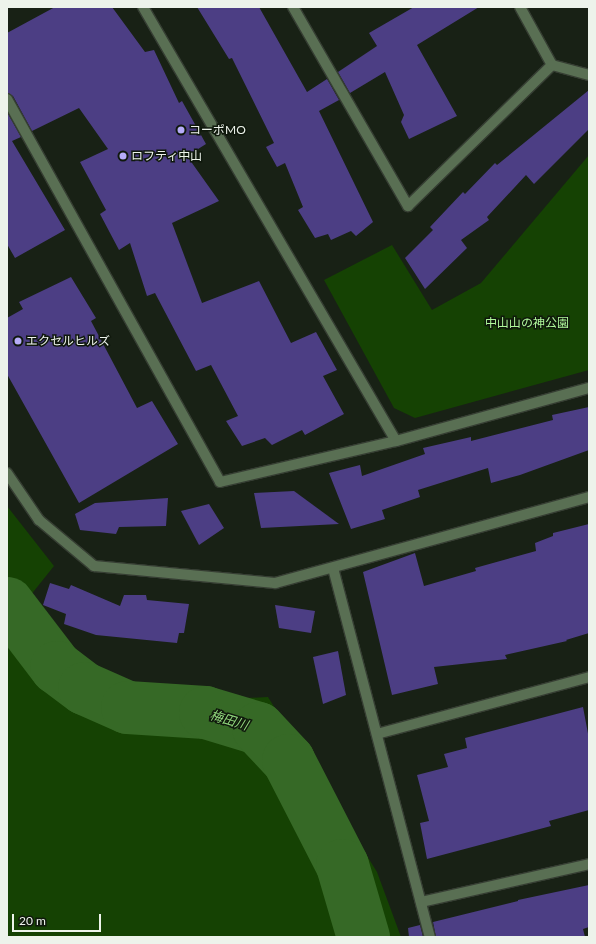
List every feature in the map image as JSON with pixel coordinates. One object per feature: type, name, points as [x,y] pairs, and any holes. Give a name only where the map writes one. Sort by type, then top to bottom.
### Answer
[{"type":"street","points":[[143,7],[396,441]]},
{"type":"street","points":[[293,7],[408,206],[552,65]]},
{"type":"street","points":[[520,7],[552,65],[589,75]]},
{"type":"street","points":[[7,99],[220,482],[396,441],[589,388]]},
{"type":"street","points":[[7,473],[39,520],[94,566],[275,583],[589,497]]},
{"type":"street","points":[[333,568],[430,937]]},
{"type":"street","points":[[377,734],[589,677]]},
{"type":"street","points":[[421,902],[589,864]]},
{"type":"green space","name":"中山山の神公園","points":[[589,155],[589,370],[415,418],[394,408],[324,280],[392,245],[432,310],[481,283]]},
{"type":"green space","points":[[7,506],[54,566],[10,621],[76,706],[268,697],[377,872],[401,937],[7,937]]},
{"type":"building","points":[[55,7],[112,7],[145,52],[154,50],[179,103],[182,101],[206,144],[187,156],[219,201],[172,223],[202,303],[259,281],[291,343],[316,332],[337,370],[323,376],[344,414],[305,435],[302,430],[272,445],[265,438],[242,446],[226,421],[238,416],[211,365],[196,371],[155,293],[147,296],[130,243],[119,250],[100,214],[106,210],[80,162],[108,149],[79,108],[32,131],[13,96],[7,93],[7,33]]},
{"type":"building","points":[[197,7],[259,7],[307,92],[327,79],[339,100],[319,111],[373,222],[356,236],[351,231],[331,240],[328,234],[315,238],[298,210],[303,207],[285,163],[277,167],[266,147],[274,143],[232,58],[229,59]]},
{"type":"building","points":[[414,7],[479,7],[417,45],[457,116],[409,139],[401,122],[404,115],[385,72],[350,93],[338,72],[377,46],[369,33]]},
{"type":"building","points":[[589,90],[589,129],[534,184],[526,175],[487,217],[489,220],[461,240],[467,248],[425,289],[405,258],[433,230],[430,227],[463,192],[465,194],[495,163],[497,165]]},
{"type":"building","points":[[7,112],[21,137],[12,141],[65,230],[15,258],[7,244]]},
{"type":"building","points":[[71,277],[96,318],[91,321],[137,408],[152,401],[178,444],[79,503],[7,374],[7,318],[23,309],[19,302]]},
{"type":"building","points":[[589,407],[589,450],[520,475],[491,483],[488,468],[418,490],[420,497],[382,510],[385,519],[351,529],[329,473],[360,465],[362,476],[425,454],[423,448],[471,437],[471,441],[553,420],[552,415]]},
{"type":"building","points":[[294,491],[339,524],[261,528],[254,493]]},
{"type":"building","points":[[168,498],[166,526],[119,527],[116,534],[80,530],[75,514],[95,503]]},
{"type":"building","points":[[209,504],[224,528],[199,545],[181,511]]},
{"type":"building","points":[[589,524],[589,633],[566,640],[567,641],[505,655],[507,659],[434,667],[438,684],[392,695],[363,572],[415,553],[424,586],[476,571],[475,568],[536,551],[535,543],[553,536],[553,533]]},
{"type":"building","points":[[50,583],[69,589],[71,585],[120,606],[124,595],[146,595],[147,600],[189,604],[184,633],[179,633],[177,643],[96,635],[64,624],[66,614],[43,605]]},
{"type":"building","points":[[275,605],[315,611],[311,633],[279,628]]},
{"type":"building","points":[[338,651],[346,695],[323,704],[313,657]]},
{"type":"building","points":[[583,707],[589,739],[589,810],[549,821],[551,826],[427,859],[420,823],[429,821],[417,775],[448,767],[444,754],[467,748],[465,738]]},
{"type":"building","points":[[589,885],[589,927],[583,929],[585,937],[436,937],[433,922],[518,900]]},
{"type":"building","points":[[420,925],[423,937],[409,937],[408,928]]},
{"type":"waterway","name":"梅田川","points":[[7,603],[56,667],[84,688],[127,707],[205,712],[258,728],[288,760],[342,865],[363,937]]},
{"type":"place","name":"コーポMO","points":[[181,130]]},
{"type":"place","name":"ロフティ中山","points":[[123,156]]},
{"type":"place","name":"エクセルヒルズ","points":[[18,341]]}]
